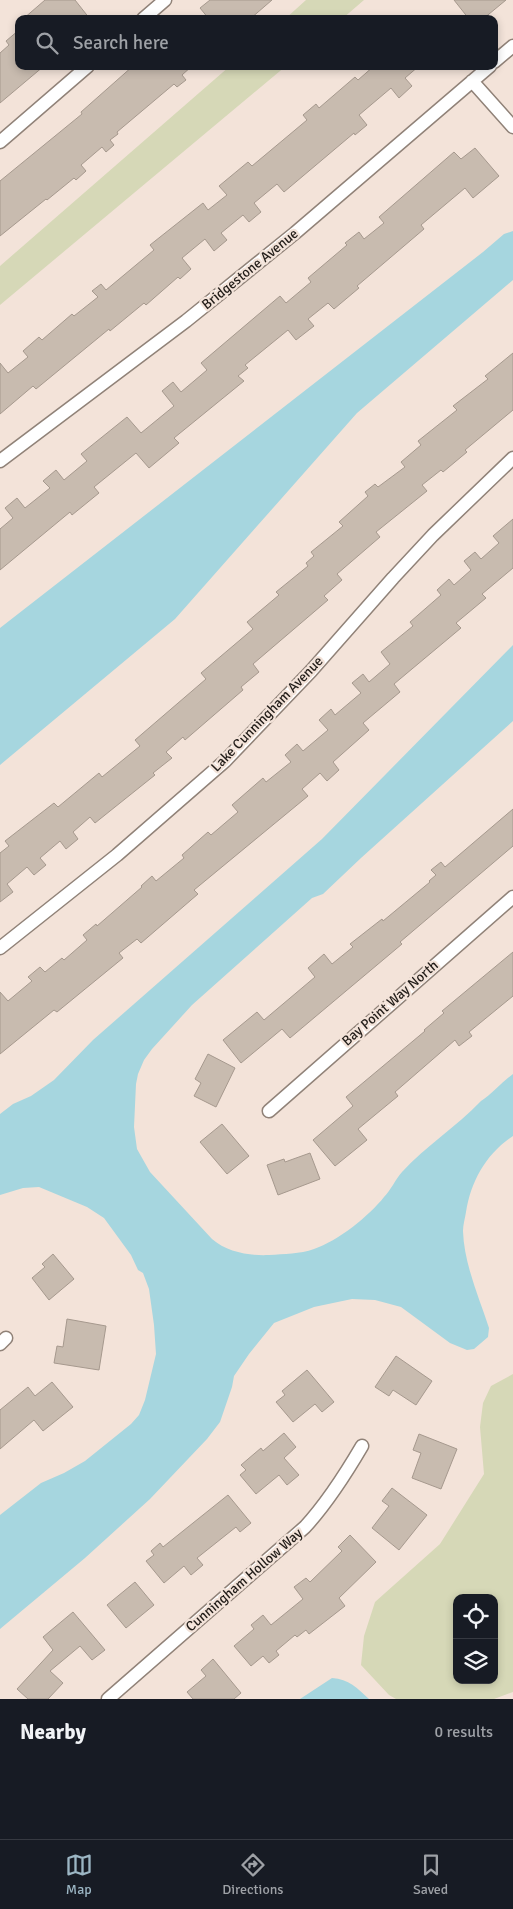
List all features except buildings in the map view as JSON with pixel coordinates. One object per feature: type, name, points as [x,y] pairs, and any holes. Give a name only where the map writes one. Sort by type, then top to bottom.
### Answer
[{"type":"street","points":[[148,15],[165,0]]},
{"type":"street","points":[[498,59],[513,46]]},
{"type":"street","points":[[0,142],[83,70]]},
{"type":"street","name":"Bridgestone Avenue","points":[[0,461],[186,321],[295,233],[485,70]]},
{"type":"street","points":[[472,81],[513,127]]},
{"type":"street","name":"Lake Cunningham Avenue","points":[[0,948],[117,855],[225,761],[311,671],[392,578],[433,535],[513,458]]},
{"type":"street","name":"Bay Point Way North","points":[[269,1111],[513,897]]},
{"type":"street","name":"Cunningham Hollow Way","points":[[108,1699],[305,1527],[339,1486],[362,1446]]},
{"type":"green space","points":[[306,0],[364,0],[347,15],[289,15]]},
{"type":"green space","points":[[225,70],[281,70],[0,305],[0,266]]},
{"type":"green space","points":[[513,1374],[513,1692],[494,1699],[396,1699],[389,1695],[361,1665],[364,1636],[375,1602],[440,1544],[484,1474],[480,1427],[483,1403],[491,1386]]},
{"type":"water","points":[[513,231],[513,280],[357,413],[175,619],[0,765],[0,628],[504,234]]},
{"type":"water","points":[[513,645],[513,721],[323,894],[312,898],[192,1005],[144,1060],[136,1084],[134,1127],[137,1149],[150,1172],[212,1239],[224,1247],[246,1254],[298,1253],[309,1251],[333,1240],[362,1220],[378,1204],[411,1163],[513,1074],[513,1136],[495,1151],[481,1169],[468,1201],[463,1229],[466,1256],[489,1328],[488,1337],[474,1349],[467,1350],[450,1343],[401,1307],[375,1300],[352,1299],[314,1307],[274,1323],[234,1376],[220,1422],[207,1439],[150,1499],[85,1558],[0,1629],[0,1515],[41,1483],[85,1461],[131,1424],[139,1415],[145,1400],[156,1354],[149,1289],[143,1273],[138,1270],[131,1255],[104,1218],[87,1207],[39,1187],[23,1188],[0,1195],[0,1114],[13,1104],[31,1096],[54,1080],[93,1040],[322,839]]},
{"type":"water","points":[[332,1678],[348,1682],[369,1699],[300,1699]]}]
